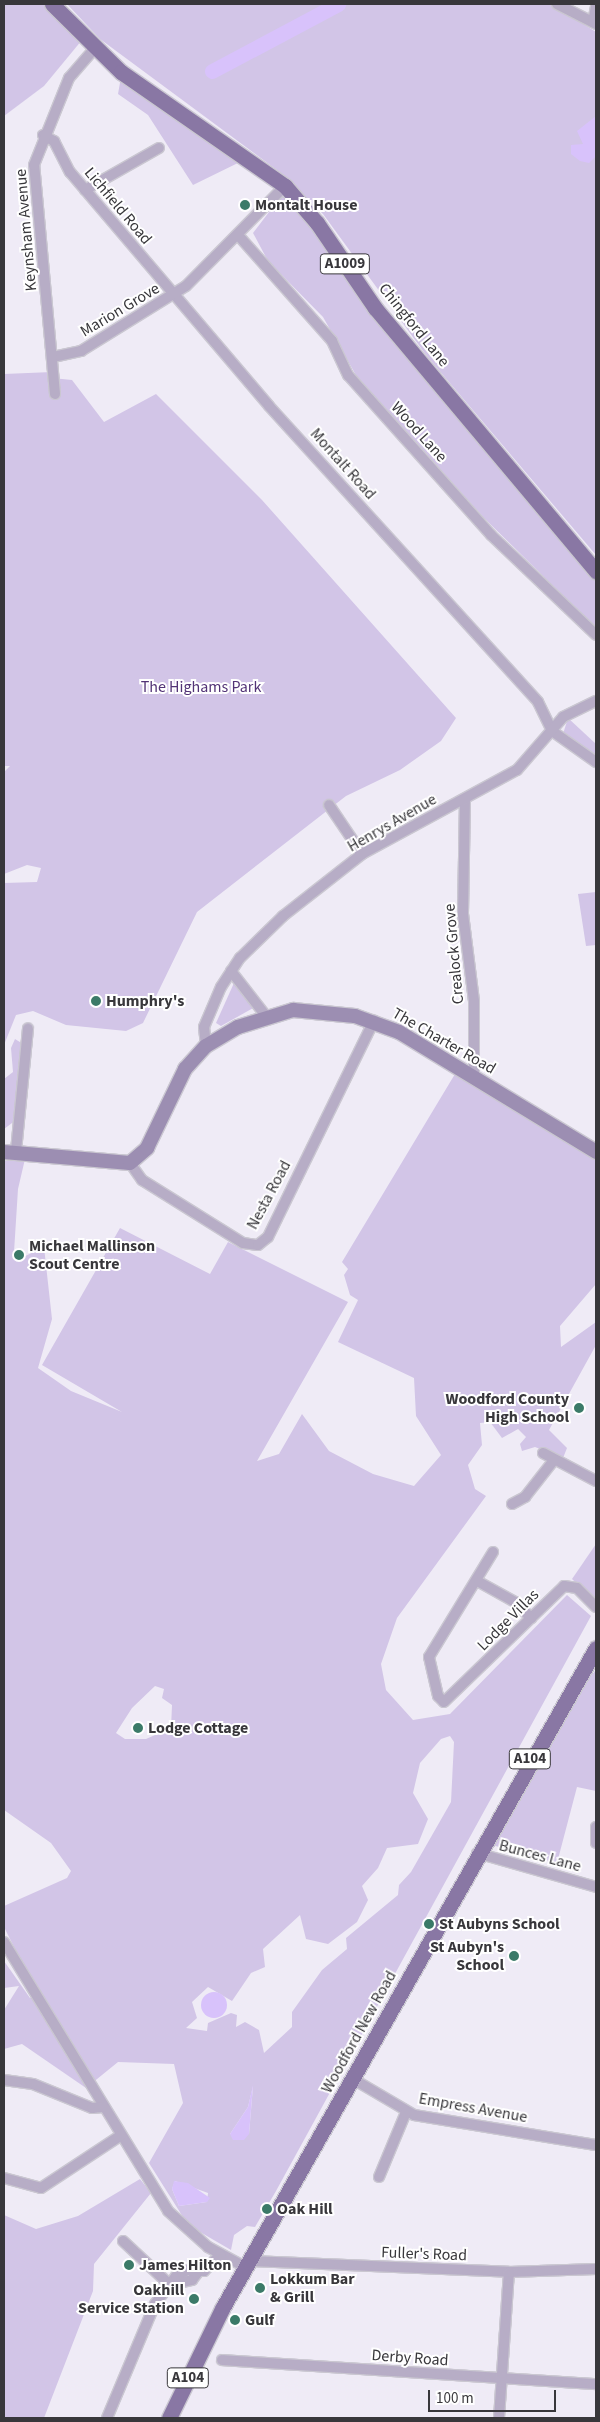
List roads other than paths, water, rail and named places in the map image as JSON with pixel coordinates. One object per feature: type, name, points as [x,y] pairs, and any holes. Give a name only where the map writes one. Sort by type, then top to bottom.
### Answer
[{"type":"main road","name":"Chingford Lane","points":[[52,4],[94,50],[285,186],[317,223],[375,308],[596,571]]},
{"type":"main road","name":"Woodford New Road","points":[[169,2418],[249,2264],[477,1852],[591,1664],[596,1648]]},
{"type":"street","points":[[557,4],[594,23],[596,6]]},
{"type":"street","name":"Keynsham Avenue","points":[[55,394],[34,165],[44,135],[69,78],[94,50]]},
{"type":"street","name":"Lichfield Road","points":[[44,135],[54,142],[85,190],[174,295]]},
{"type":"street","points":[[85,190],[159,148]]},
{"type":"street","points":[[174,295],[238,235],[285,186]]},
{"type":"street","name":"Wood Lane","points":[[238,235],[332,341],[348,375],[485,529],[596,635]]},
{"type":"street","name":"Marion Grove","points":[[53,357],[81,351],[174,295]]},
{"type":"street","name":"Montalt Road","points":[[174,295],[538,702],[552,731]]},
{"type":"street","points":[[596,701],[572,709],[552,731],[596,762]]},
{"type":"street","name":"Henrys Avenue","points":[[206,1046],[204,1027],[232,971],[283,916],[362,854],[517,770],[552,731]]},
{"type":"street","name":"Crealock Grove","points":[[465,799],[463,914],[474,1001],[474,1077]]},
{"type":"street","points":[[329,805],[362,854]]},
{"type":"street","points":[[232,971],[266,1016]]},
{"type":"street","name":"The Charter Road","points":[[130,1164],[147,1148],[185,1069],[206,1046],[266,1016],[293,1010],[335,1012],[374,1021],[474,1077],[596,1152]]},
{"type":"street","name":"Nesta Road","points":[[130,1164],[142,1180],[243,1242],[258,1245],[268,1236],[374,1021]]},
{"type":"street","points":[[28,1029],[10,1152],[130,1164]]},
{"type":"street","points":[[543,1453],[596,1481]]},
{"type":"street","points":[[512,1504],[525,1497],[554,1460]]},
{"type":"street","points":[[494,1552],[479,1582],[515,1602],[531,1618]]},
{"type":"street","name":"Lodge Villas","points":[[479,1582],[429,1657],[438,1696],[444,1702],[568,1585],[596,1607]]},
{"type":"street","points":[[596,1827],[596,1843]]},
{"type":"street","name":"Bunces Lane","points":[[477,1852],[596,1887]]},
{"type":"street","points":[[4,1942],[120,2136],[168,2211],[220,2255],[249,2264]]},
{"type":"street","name":"Empress Avenue","points":[[353,2079],[406,2112],[596,2144]]},
{"type":"street","points":[[4,2080],[33,2084],[92,2108],[103,2107]]},
{"type":"street","points":[[379,2177],[406,2112]]},
{"type":"street","points":[[4,2178],[41,2188],[120,2136]]},
{"type":"street","points":[[123,2242],[170,2285]]},
{"type":"street","points":[[107,2418],[155,2304],[170,2285],[188,2270],[198,2272],[220,2255]]},
{"type":"street","name":"Fuller's Road","points":[[249,2264],[509,2272],[596,2269]]},
{"type":"street","points":[[499,2418],[509,2272]]},
{"type":"street","name":"Derby Road","points":[[222,2360],[596,2384]]},
{"type":"waterway","points":[[212,71],[338,4]]},
{"type":"place","name":"Montalt House","points":[[245,205]]},
{"type":"place","name":"Humphry's","points":[[96,1001]]},
{"type":"place","name":"Michael Mallinson Scout Centre","points":[[19,1255]]},
{"type":"place","name":"Woodford County High School","points":[[579,1408]]},
{"type":"place","name":"Lodge Cottage","points":[[138,1728]]},
{"type":"place","name":"St Aubyns School","points":[[429,1924]]},
{"type":"place","name":"St Aubyn's School","points":[[514,1956]]},
{"type":"place","name":"Oak Hill","points":[[267,2209]]},
{"type":"place","name":"James Hilton","points":[[129,2265]]},
{"type":"place","name":"Lokkum Bar & Grill","points":[[260,2288]]},
{"type":"place","name":"Oakhill Service Station","points":[[194,2299]]},
{"type":"place","name":"Gulf","points":[[235,2320]]},
{"type":"park label","name":"The Highams Park","points":[[201,687]]}]
